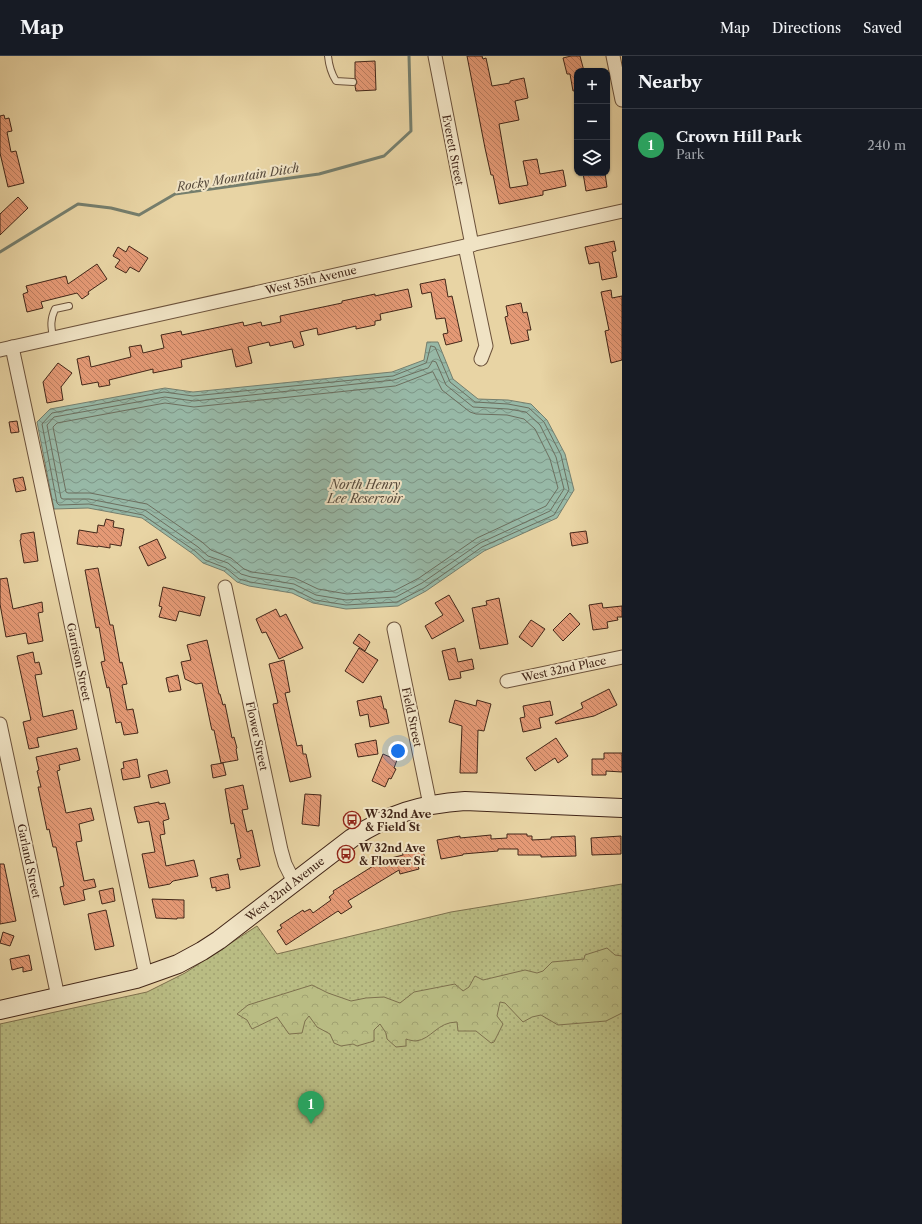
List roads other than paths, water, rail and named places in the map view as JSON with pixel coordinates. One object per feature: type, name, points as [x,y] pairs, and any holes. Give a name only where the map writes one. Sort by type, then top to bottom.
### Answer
[{"type":"street","name":"Everett Street","points":[[435,56],[486,346],[481,359]]},
{"type":"street","points":[[613,56],[622,100]]},
{"type":"street","name":"West 35th Avenue","points":[[6,348],[622,211]]},
{"type":"street","name":"Garrison Street","points":[[6,348],[146,976]]},
{"type":"street","name":"Flower Street","points":[[225,587],[281,850],[285,864],[294,882]]},
{"type":"street","name":"Field Street","points":[[394,629],[430,805]]},
{"type":"street","name":"West 32nd Place","points":[[507,680],[622,657]]},
{"type":"street","name":"Garland Street","points":[[0,724],[58,998]]},
{"type":"street","name":"West 32nd Avenue","points":[[0,1010],[58,998],[146,976],[178,964],[202,951],[234,929],[337,849],[375,824],[400,813],[446,802],[485,801],[622,808]]},
{"type":"lane","points":[[328,56],[332,74],[336,81],[353,82]]},
{"type":"lane","points":[[53,338],[50,325],[55,309],[69,306]]},
{"type":"water","name":"North Henry Lee Reservoir","points":[[427,342],[438,342],[453,379],[478,399],[508,400],[531,404],[547,420],[565,454],[574,490],[557,518],[484,551],[426,591],[398,606],[346,609],[313,603],[292,593],[249,586],[237,582],[224,571],[203,563],[193,554],[142,518],[88,508],[54,509],[37,422],[50,409],[165,388],[193,392],[392,372],[424,360]]},
{"type":"waterway","name":"Rocky Mountain Ditch","points":[[0,252],[78,204],[111,208],[139,215],[175,194],[319,174],[384,156],[411,131],[409,56]]},
{"type":"place","name":"W 32nd Ave & Field St","points":[[352,820]]},
{"type":"place","name":"W 32nd Ave & Flower St","points":[[346,854]]},
{"type":"place","name":"Crown Hill Park","points":[[311,1124]]}]
